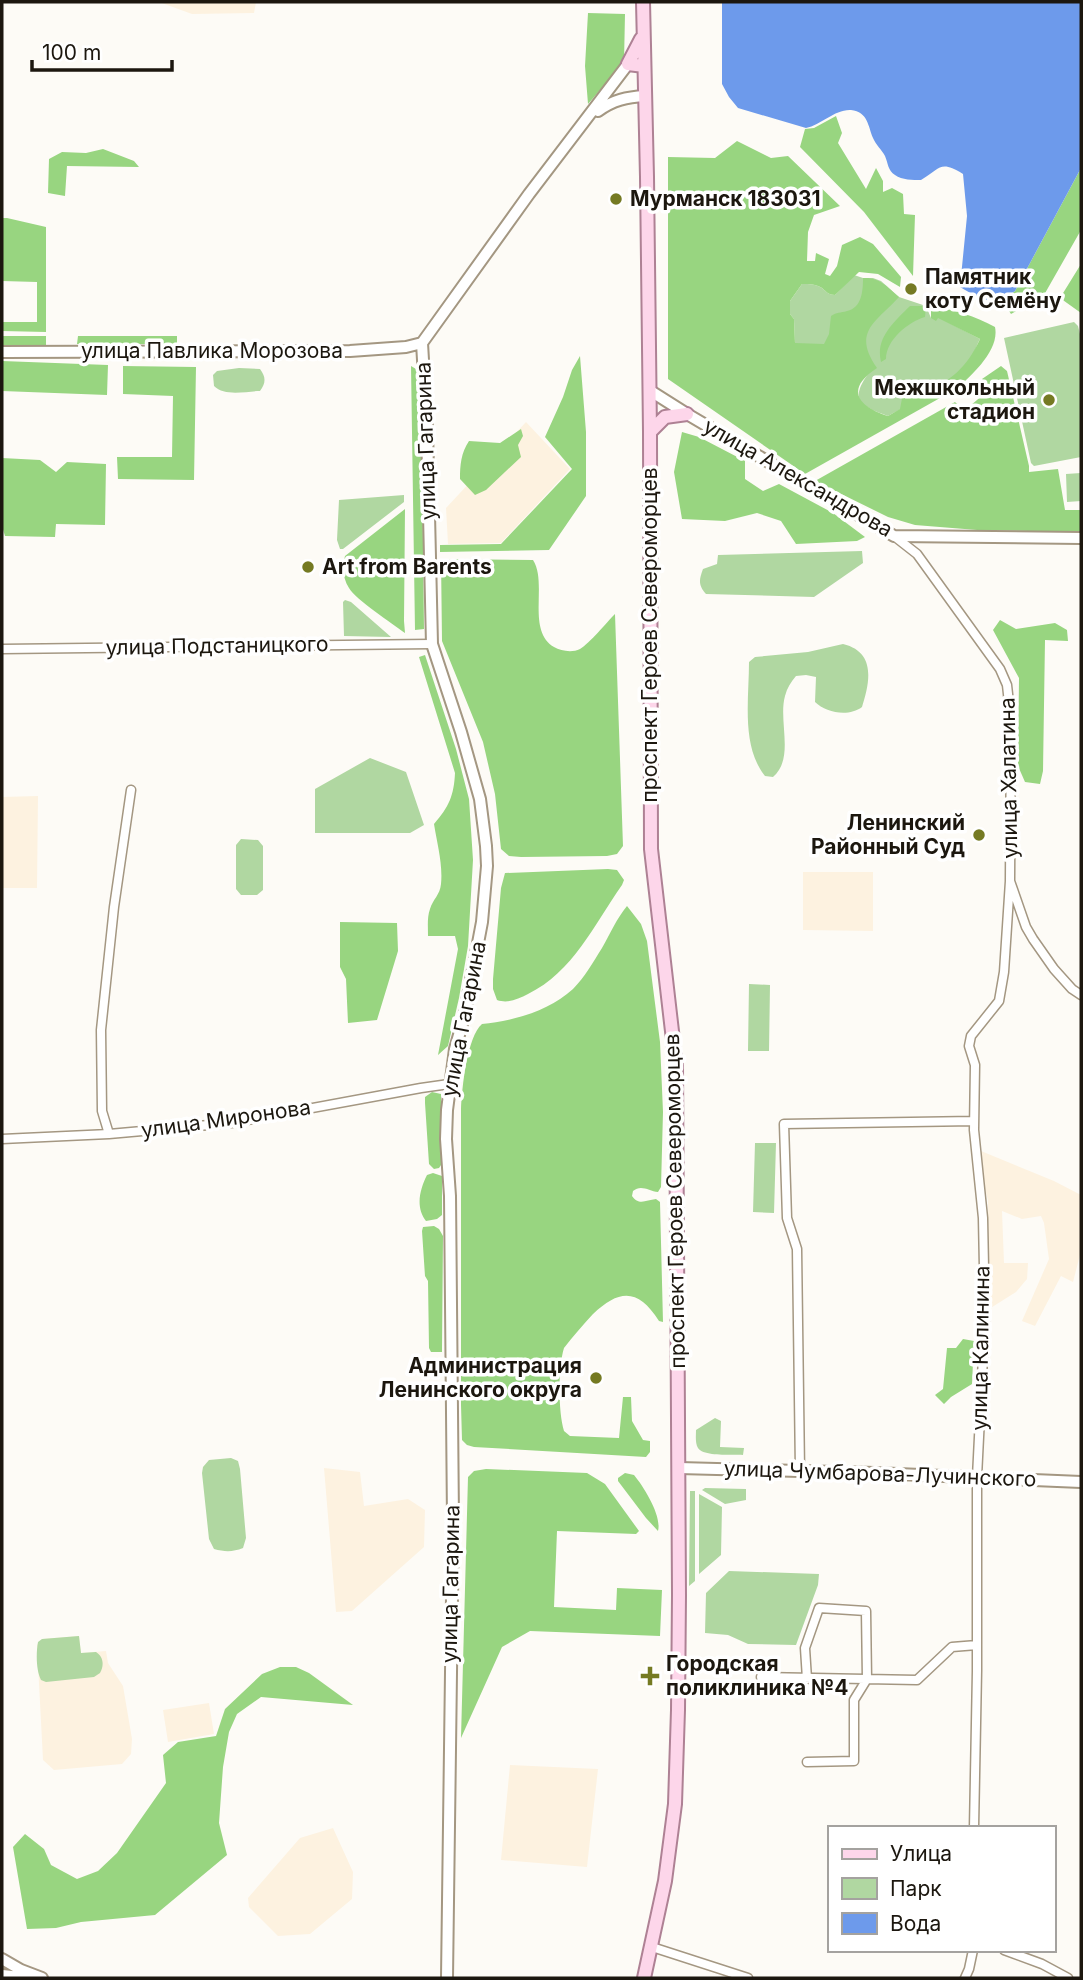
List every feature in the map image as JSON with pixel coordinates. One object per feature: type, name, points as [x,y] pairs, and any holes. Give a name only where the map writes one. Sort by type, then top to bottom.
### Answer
[{"type":"main road","name":"проспект Героев Североморцев","points":[[643,2],[650,432],[651,849],[676,1066],[679,1468],[675,1804],[665,1881],[644,1978]]},
{"type":"main road","points":[[643,35],[628,64],[643,65]]},
{"type":"main road","points":[[650,432],[665,417],[687,414]]},
{"type":"street","name":"улица Гагарина","points":[[447,1978],[453,1520],[450,1196],[446,1139],[449,1084],[482,922],[487,866],[480,799],[432,644],[428,428],[422,343],[628,64]]},
{"type":"street","name":"улица Гагарина","points":[[585,121],[609,103],[627,97],[645,96]]},
{"type":"street","name":"улица Павлика Морозова","points":[[2,352],[350,351],[406,347],[422,343]]},
{"type":"street","name":"улица Александрова","points":[[649,390],[894,536],[1081,538]]},
{"type":"street","name":"улица Халатина","points":[[894,536],[917,554],[1000,669],[1007,685],[1012,721],[1010,881],[1033,939],[1054,969],[1081,995]]},
{"type":"street","name":"улица Подстаницкого","points":[[2,649],[432,644]]},
{"type":"street","points":[[109,1134],[102,1111],[101,1030],[114,907],[131,790]]},
{"type":"street","name":"улица Калинина","points":[[974,1826],[977,1477],[985,1317],[983,1218],[974,1121],[975,1065],[969,1041],[978,1025],[999,1002],[1004,972],[1010,881]]},
{"type":"street","name":"улица Миронова","points":[[2,1139],[109,1134],[249,1120],[449,1084]]},
{"type":"street","points":[[800,1471],[797,1249],[786,1218],[784,1124],[974,1121]]},
{"type":"street","name":"улица Чумбарова-Лучинского","points":[[679,1468],[1081,1482]]},
{"type":"street","points":[[807,1679],[805,1648],[819,1608],[866,1611],[867,1679],[854,1700],[854,1761],[807,1762]]},
{"type":"street","points":[[761,1677],[917,1680],[952,1647],[977,1645]]},
{"type":"street","points":[[652,1947],[748,1978]]},
{"type":"street","points":[[965,1978],[973,1952]]},
{"type":"street","points":[[1009,1952],[1069,1978]]},
{"type":"street","points":[[2,1959],[39,1978]]},
{"type":"street","points":[[2,1975],[39,1978]]},
{"type":"shaded area","points":[[159,2],[256,2],[254,13],[192,14]]},
{"type":"shaded area","points":[[526,422],[570,469],[501,543],[448,544],[446,508]]},
{"type":"shaded area","points":[[38,796],[37,888],[2,888],[2,797]]},
{"type":"shaded area","points":[[803,872],[873,872],[873,931],[803,930]]},
{"type":"shaded area","points":[[981,1151],[1081,1195],[1081,1251],[1073,1282],[1061,1276],[1035,1326],[1022,1321],[1049,1259],[1044,1223],[1041,1216],[1022,1219],[1002,1211],[1004,1263],[1028,1263],[1027,1279],[1016,1292],[989,1309],[988,1200],[980,1171]]},
{"type":"shaded area","points":[[324,1468],[360,1472],[364,1506],[408,1499],[425,1510],[424,1547],[352,1611],[336,1612]]},
{"type":"shaded area","points":[[79,1636],[81,1653],[106,1651],[108,1663],[123,1686],[132,1739],[131,1754],[122,1764],[54,1770],[43,1760],[37,1645],[42,1639]]},
{"type":"shaded area","points":[[209,1703],[214,1734],[168,1742],[163,1710]]},
{"type":"shaded area","points":[[510,1765],[598,1769],[587,1867],[501,1860]]},
{"type":"shaded area","points":[[333,1828],[353,1872],[352,1899],[310,1934],[278,1936],[249,1907],[248,1898],[300,1838]]},
{"type":"green space","points":[[588,13],[625,14],[624,62],[588,104],[585,66]]},
{"type":"green space","points":[[836,116],[842,133],[838,143],[866,189],[876,168],[883,181],[883,192],[892,188],[903,194],[904,214],[915,215],[913,276],[864,212],[800,147],[805,129],[814,128]]},
{"type":"green space","points":[[737,141],[771,158],[788,156],[840,206],[814,215],[808,232],[807,261],[815,261],[816,253],[829,259],[825,274],[830,276],[837,266],[842,245],[860,237],[873,244],[901,277],[900,287],[878,274],[859,272],[835,295],[817,286],[802,284],[790,301],[795,343],[824,344],[829,334],[831,316],[852,309],[859,302],[863,278],[879,281],[899,297],[875,321],[867,337],[870,356],[877,368],[861,383],[858,390],[862,402],[888,416],[900,409],[904,388],[920,392],[924,396],[957,372],[969,359],[980,339],[938,318],[936,321],[931,318],[931,307],[964,314],[995,327],[989,353],[956,389],[805,474],[668,379],[668,157],[715,158]]},
{"type":"green space","points":[[103,149],[134,161],[139,167],[67,166],[65,196],[48,193],[49,159],[62,152],[86,153]]},
{"type":"green space","points":[[1081,168],[1081,230],[1044,295],[1011,314],[1002,300],[1015,291]]},
{"type":"green space","points":[[2,218],[46,227],[46,332],[2,331],[2,322],[37,322],[37,282],[2,281]]},
{"type":"green space","points":[[1081,264],[1081,313],[1060,298]]},
{"type":"green space","points":[[854,275],[881,281],[899,297],[926,306],[931,318],[938,317],[980,339],[969,361],[951,379],[888,416],[871,409],[859,397],[862,383],[868,374],[824,344],[795,344],[790,301],[802,284],[817,286],[835,295]]},
{"type":"green space","points":[[910,306],[926,306],[925,317],[899,333],[890,345],[886,359],[881,362],[883,338],[892,324]]},
{"type":"green space","name":"Межшкольный стадион","points":[[1074,322],[1081,338],[1081,457],[1034,466],[1031,463],[1004,338]]},
{"type":"green space","points":[[2,336],[46,336],[46,345],[2,346]]},
{"type":"green space","points":[[78,336],[177,336],[177,344],[77,344]]},
{"type":"green space","points":[[580,356],[586,432],[586,496],[549,550],[440,552],[440,545],[501,544],[572,469],[545,437]]},
{"type":"green space","points":[[2,361],[108,365],[107,395],[2,391]]},
{"type":"green space","points":[[123,366],[196,367],[194,480],[118,479],[117,457],[172,457],[173,396],[123,394]]},
{"type":"green space","points":[[411,366],[421,372],[424,629],[415,630]]},
{"type":"green space","points":[[1001,366],[1007,371],[1029,472],[1058,469],[1065,510],[1081,510],[1081,532],[977,530],[915,525],[888,517],[815,481],[955,402],[964,411],[990,389],[982,379]]},
{"type":"green space","points":[[260,369],[264,380],[260,391],[230,392],[214,386],[213,375],[217,371]]},
{"type":"green space","points":[[521,429],[523,436],[518,445],[521,457],[486,490],[475,495],[460,479],[464,450],[469,441],[500,443]]},
{"type":"green space","points":[[682,432],[699,437],[745,461],[745,479],[763,491],[779,484],[833,513],[865,537],[857,541],[796,544],[781,521],[757,513],[725,521],[682,519],[674,472]]},
{"type":"green space","points":[[2,458],[40,460],[56,472],[67,462],[106,464],[105,525],[56,524],[55,537],[5,536],[2,526]]},
{"type":"green space","points":[[1081,473],[1081,501],[1067,502],[1066,474]]},
{"type":"green space","points":[[404,495],[404,502],[340,549],[337,540],[339,500]]},
{"type":"green space","points":[[405,509],[405,633],[353,593],[345,581],[343,569],[345,556]]},
{"type":"green space","points":[[862,551],[863,563],[814,597],[706,594],[700,585],[703,569],[717,564],[718,555]]},
{"type":"green space","points":[[441,559],[533,560],[539,581],[541,629],[546,639],[560,650],[580,649],[615,614],[623,846],[617,854],[521,857],[509,856],[501,849],[495,794],[483,742],[442,641]]},
{"type":"green space","points":[[345,600],[351,602],[391,637],[344,636]]},
{"type":"green space","points":[[1000,620],[1016,629],[1055,623],[1067,630],[1068,641],[1045,640],[1043,771],[1040,784],[1025,782],[1018,766],[1019,678],[993,630]]},
{"type":"green space","points":[[843,644],[854,648],[866,661],[868,678],[862,707],[844,713],[825,709],[815,702],[816,677],[796,676],[787,690],[783,706],[783,760],[773,777],[765,776],[757,764],[749,737],[749,662],[755,657],[808,652]]},
{"type":"green space","points":[[425,655],[456,749],[469,799],[473,860],[468,946],[459,998],[448,1046],[438,1055],[458,949],[455,936],[428,936],[428,919],[441,884],[434,824],[450,800],[455,773],[419,657]]},
{"type":"green space","points":[[370,758],[406,772],[424,825],[410,833],[315,833],[315,789]]},
{"type":"green space","points":[[241,839],[258,840],[263,846],[263,890],[257,895],[241,895],[236,889],[236,845]]},
{"type":"green space","points":[[617,870],[624,880],[622,885],[570,960],[544,985],[528,994],[509,1001],[497,1000],[493,979],[501,888],[505,873]]},
{"type":"green space","points":[[627,906],[641,924],[647,941],[660,1042],[663,1112],[661,1187],[658,1192],[636,1189],[632,1196],[640,1202],[656,1199],[660,1202],[663,1322],[659,1321],[644,1303],[629,1296],[620,1296],[603,1306],[564,1348],[560,1401],[564,1431],[570,1436],[619,1438],[623,1397],[631,1397],[632,1421],[643,1440],[650,1441],[650,1452],[646,1457],[467,1445],[462,1440],[461,1405],[461,1109],[469,1051],[482,1024],[530,1014],[573,989],[589,969]]},
{"type":"green space","points":[[340,922],[397,923],[398,951],[377,1020],[348,1023],[346,979],[340,967]]},
{"type":"green space","points":[[749,984],[770,985],[769,1051],[748,1051]]},
{"type":"green space","points":[[432,1092],[441,1094],[441,1165],[434,1169],[429,1164],[425,1103],[425,1097]]},
{"type":"green space","points":[[755,1143],[776,1143],[774,1213],[753,1212]]},
{"type":"green space","points":[[433,1173],[442,1176],[442,1215],[426,1221],[420,1198],[427,1175]]},
{"type":"green space","points":[[434,1226],[443,1236],[442,1352],[431,1352],[429,1348],[428,1281],[425,1276],[422,1231],[423,1227]]},
{"type":"green space","points":[[963,1339],[974,1341],[972,1384],[944,1404],[935,1395],[943,1389],[947,1348],[956,1348]]},
{"type":"green space","points":[[715,1418],[721,1421],[720,1447],[744,1448],[743,1455],[712,1454],[698,1448],[696,1430]]},
{"type":"green space","points":[[231,1458],[238,1461],[240,1469],[246,1538],[243,1548],[225,1551],[214,1549],[209,1539],[202,1473],[209,1460]]},
{"type":"green space","points":[[486,1469],[587,1473],[605,1484],[639,1531],[636,1534],[557,1531],[554,1607],[616,1610],[617,1588],[662,1590],[660,1636],[530,1631],[502,1647],[461,1738],[468,1477],[474,1471]]},
{"type":"green space","points":[[625,1473],[634,1475],[647,1494],[655,1510],[658,1531],[618,1481]]},
{"type":"green space","points":[[746,1489],[746,1500],[725,1504],[702,1490]]},
{"type":"green space","points":[[690,1491],[695,1491],[695,1581],[689,1586]]},
{"type":"green space","points":[[699,1494],[722,1507],[721,1555],[699,1574]]},
{"type":"green space","points":[[729,1571],[819,1574],[818,1585],[796,1645],[748,1644],[728,1635],[705,1633],[706,1593]]},
{"type":"green space","points":[[79,1636],[81,1653],[96,1652],[101,1656],[103,1665],[100,1673],[94,1677],[46,1682],[41,1680],[37,1661],[38,1642],[42,1639]]},
{"type":"green space","points":[[280,1667],[296,1667],[309,1673],[353,1705],[261,1697],[237,1714],[229,1732],[223,1767],[219,1823],[227,1855],[155,1915],[81,1922],[56,1928],[27,1929],[13,1847],[25,1834],[44,1849],[51,1865],[77,1879],[98,1871],[117,1853],[166,1783],[163,1755],[178,1742],[216,1736],[225,1709],[262,1674]]},
{"type":"water","points":[[722,2],[1081,2],[1081,168],[1015,291],[1000,299],[987,300],[960,287],[967,216],[963,174],[950,167],[941,167],[921,180],[898,177],[890,169],[866,120],[857,111],[839,112],[806,128],[738,108],[722,84]]},
{"type":"place","name":"Мурманск 183031","points":[[616,199]]},
{"type":"place","name":"Памятник коту Семёну","points":[[911,289]]},
{"type":"place","name":"Межшкольный стадион","points":[[1049,400]]},
{"type":"place","name":"Art from Barents","points":[[308,567]]},
{"type":"place","name":"Ленинский Районный Суд","points":[[979,835]]},
{"type":"place","name":"Администрация Ленинского округа","points":[[596,1378]]},
{"type":"place","name":"Городская поликлиника №4","points":[[650,1676]]}]
